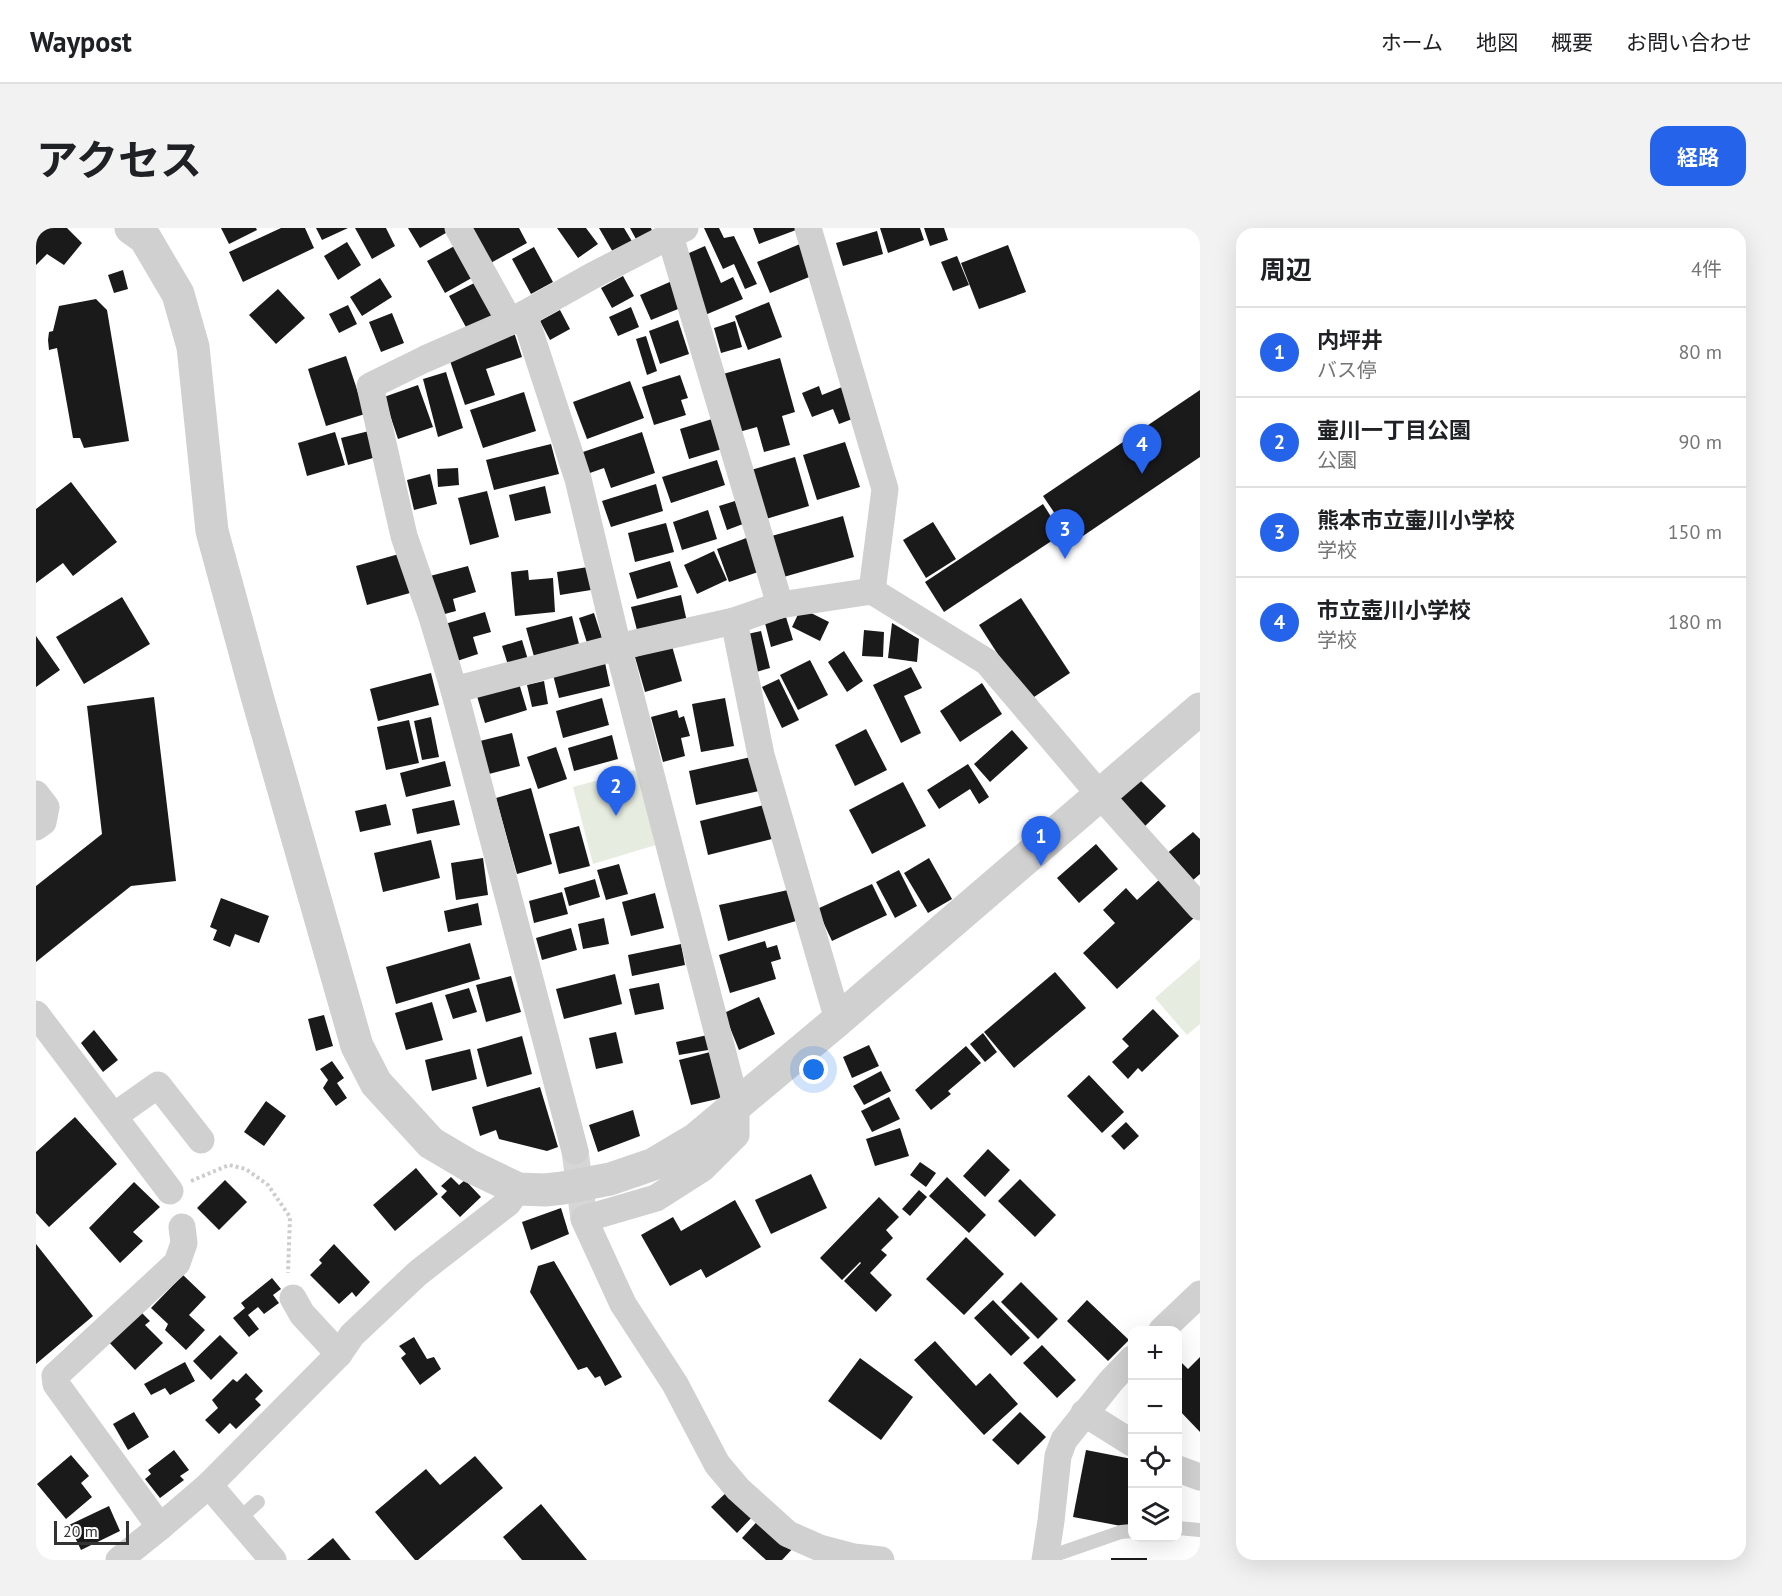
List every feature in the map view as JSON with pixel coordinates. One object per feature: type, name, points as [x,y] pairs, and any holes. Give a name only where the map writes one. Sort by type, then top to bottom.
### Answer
[{"type":"street","points":[[131,228],[145,238],[178,294],[193,348],[213,531],[257,696],[357,1046],[376,1083],[432,1143],[470,1166],[518,1189],[545,1190],[610,1179],[654,1164],[696,1139],[1200,710]]},
{"type":"street","points":[[458,228],[517,318],[578,479],[618,648],[736,1104],[736,1135],[703,1168],[656,1198],[584,1219],[623,1304],[675,1384],[717,1464],[738,1489],[788,1534],[820,1548],[854,1557],[881,1560]]},
{"type":"street","points":[[808,228],[885,489],[872,591]]},
{"type":"street","points":[[574,1151],[454,690],[432,616],[404,536],[370,386],[517,318],[677,232],[780,605]]},
{"type":"street","points":[[454,690],[734,621],[780,605],[872,591],[987,662],[1100,795],[1200,907]]},
{"type":"street","points":[[734,621],[761,755],[838,1020]]},
{"type":"street","points":[[36,794],[46,807],[43,822],[36,827]]},
{"type":"street","points":[[36,1014],[170,1191]]},
{"type":"street","points":[[114,1116],[158,1085],[185,1133]]},
{"type":"street","points":[[119,1560],[209,1485],[339,1354],[352,1335],[418,1273],[508,1203],[518,1189]]},
{"type":"street","points":[[160,1527],[56,1384],[55,1376],[177,1263],[184,1243],[182,1227]]},
{"type":"street","points":[[1166,1326],[1200,1294]]},
{"type":"street","points":[[293,1298],[302,1314],[339,1354]]},
{"type":"street","points":[[1046,1559],[1058,1456],[1064,1440],[1110,1381],[1128,1363]]},
{"type":"street","points":[[1084,1413],[1128,1440]]},
{"type":"street","points":[[1182,1471],[1200,1478]]},
{"type":"street","points":[[209,1485],[249,1511],[273,1560]]},
{"type":"lane","points":[[1182,1528],[1200,1530]]},
{"type":"lane","points":[[1046,1559],[1128,1531]]},
{"type":"path","points":[[170,1191],[229,1165],[246,1169],[268,1185],[290,1217],[288,1279],[293,1298]]},
{"type":"shaded area","points":[[639,769],[659,844],[593,864],[573,787]]},
{"type":"shaded area","points":[[1200,959],[1200,1024],[1187,1035],[1155,998]]},
{"type":"building","points":[[36,228],[67,228],[82,243],[64,265],[47,254],[36,265]]},
{"type":"building","points":[[221,228],[256,228],[257,230],[229,244]]},
{"type":"building","points":[[281,228],[305,228],[314,248],[243,282],[229,252]]},
{"type":"building","points":[[316,228],[348,228],[322,240]]},
{"type":"building","points":[[355,228],[386,228],[395,246],[372,259]]},
{"type":"building","points":[[408,228],[450,228],[451,230],[420,248]]},
{"type":"building","points":[[466,228],[519,228],[527,243],[487,265]]},
{"type":"building","points":[[557,228],[586,228],[598,244],[578,258]]},
{"type":"building","points":[[599,228],[624,228],[633,243],[614,254]]},
{"type":"building","points":[[630,228],[651,228],[653,233],[637,241]]},
{"type":"building","points":[[704,228],[719,228],[724,238],[734,236],[757,284],[745,289],[734,264],[723,269]]},
{"type":"building","points":[[753,228],[795,228],[796,230],[759,244]]},
{"type":"building","points":[[880,228],[920,228],[924,240],[888,253]]},
{"type":"building","points":[[924,228],[944,228],[948,240],[930,246]]},
{"type":"building","points":[[877,231],[883,254],[843,266],[836,243]]},
{"type":"building","points":[[347,242],[361,265],[338,280],[324,256]]},
{"type":"building","points":[[460,243],[477,275],[445,293],[427,261]]},
{"type":"building","points":[[800,244],[814,275],[770,293],[757,262]]},
{"type":"building","points":[[1008,245],[1026,292],[979,309],[961,263]]},
{"type":"building","points":[[705,246],[721,283],[733,277],[743,299],[705,315],[680,257]]},
{"type":"building","points":[[534,247],[553,282],[531,294],[512,259]]},
{"type":"building","points":[[957,256],[969,285],[953,291],[941,262]]},
{"type":"building","points":[[123,270],[128,289],[114,293],[108,275]]},
{"type":"building","points":[[623,276],[634,296],[612,308],[601,288]]},
{"type":"building","points":[[380,278],[392,297],[362,316],[350,297]]},
{"type":"building","points":[[480,280],[497,313],[467,329],[449,296]]},
{"type":"building","points":[[672,281],[683,307],[651,320],[640,295]]},
{"type":"building","points":[[278,289],[305,318],[276,344],[249,315]]},
{"type":"building","points":[[96,299],[107,310],[129,441],[84,448],[80,438],[73,438],[57,348],[49,350],[48,340],[49,332],[53,331],[59,306]]},
{"type":"building","points":[[769,302],[782,337],[748,350],[735,316]]},
{"type":"building","points":[[348,305],[357,324],[339,333],[329,314]]},
{"type":"building","points":[[631,307],[639,327],[618,336],[609,317]]},
{"type":"building","points":[[560,310],[570,329],[550,340],[540,321]]},
{"type":"building","points":[[392,313],[404,343],[381,352],[369,322]]},
{"type":"building","points":[[678,320],[689,354],[660,364],[649,331]]},
{"type":"building","points":[[735,321],[742,347],[721,353],[714,328]]},
{"type":"building","points":[[514,332],[522,357],[486,369],[495,395],[465,405],[448,355]]},
{"type":"building","points":[[646,336],[657,371],[647,375],[636,339]]},
{"type":"building","points":[[346,356],[365,414],[326,426],[308,369]]},
{"type":"building","points":[[780,358],[795,412],[782,416],[790,445],[764,452],[757,427],[739,432],[723,374]]},
{"type":"building","points":[[446,372],[463,428],[438,437],[423,379]]},
{"type":"building","points":[[680,375],[688,398],[681,400],[686,415],[654,425],[642,387]]},
{"type":"building","points":[[630,381],[644,418],[587,439],[573,402]]},
{"type":"building","points":[[418,385],[433,427],[398,439],[384,397]]},
{"type":"building","points":[[819,386],[822,395],[842,387],[855,418],[839,424],[833,409],[812,417],[802,393]]},
{"type":"building","points":[[1200,390],[1200,457],[1074,542],[1043,496]]},
{"type":"building","points":[[524,392],[536,431],[483,448],[470,410]]},
{"type":"building","points":[[712,419],[722,449],[689,459],[680,429]]},
{"type":"building","points":[[373,430],[380,456],[348,465],[341,438]]},
{"type":"building","points":[[335,432],[345,465],[307,476],[298,443]]},
{"type":"building","points":[[642,432],[655,473],[611,488],[604,468],[587,474],[580,453]]},
{"type":"building","points":[[845,442],[860,487],[817,500],[803,455]]},
{"type":"building","points":[[551,444],[559,474],[494,490],[486,460]]},
{"type":"building","points":[[795,457],[809,506],[766,519],[751,470]]},
{"type":"building","points":[[717,460],[725,485],[671,503],[662,477]]},
{"type":"building","points":[[458,468],[459,485],[438,487],[437,469]]},
{"type":"building","points":[[430,474],[437,504],[414,510],[407,480]]},
{"type":"building","points":[[71,482],[117,542],[73,576],[63,563],[36,583],[36,509]]},
{"type":"building","points":[[656,484],[663,511],[611,527],[602,501]]},
{"type":"building","points":[[545,486],[551,513],[515,521],[509,495]]},
{"type":"building","points":[[487,491],[499,537],[470,545],[458,498]]},
{"type":"building","points":[[735,501],[743,524],[727,530],[719,506]]},
{"type":"building","points":[[1043,504],[1062,534],[944,612],[925,582]]},
{"type":"building","points":[[708,510],[717,539],[682,550],[673,522]]},
{"type":"building","points":[[843,516],[854,557],[780,578],[768,537]]},
{"type":"building","points":[[933,522],[956,559],[926,578],[903,540]]},
{"type":"building","points":[[666,523],[674,552],[635,562],[628,533]]},
{"type":"building","points":[[749,537],[761,571],[729,582],[717,549]]},
{"type":"building","points":[[714,551],[727,580],[697,594],[684,565]]},
{"type":"building","points":[[399,554],[410,593],[367,605],[356,566]]},
{"type":"building","points":[[670,561],[678,587],[637,599],[629,573]]},
{"type":"building","points":[[468,566],[476,592],[453,599],[456,611],[441,615],[430,576]]},
{"type":"building","points":[[588,567],[591,590],[560,595],[557,572]]},
{"type":"building","points":[[528,570],[529,580],[553,578],[555,612],[515,616],[511,572]]},
{"type":"building","points":[[681,595],[687,622],[638,634],[631,607]]},
{"type":"building","points":[[122,597],[150,644],[84,684],[56,637]]},
{"type":"building","points":[[1021,598],[1070,673],[1028,701],[979,625]]},
{"type":"building","points":[[801,608],[829,622],[820,641],[792,627]]},
{"type":"building","points":[[485,612],[491,632],[473,637],[478,654],[457,661],[445,624]]},
{"type":"building","points":[[594,613],[603,641],[588,646],[579,618]]},
{"type":"building","points":[[572,616],[580,648],[535,660],[526,628]]},
{"type":"building","points":[[786,617],[793,640],[771,647],[765,623]]},
{"type":"building","points":[[892,623],[919,639],[917,662],[888,658]]},
{"type":"building","points":[[864,630],[884,632],[883,657],[862,656]]},
{"type":"building","points":[[761,631],[770,668],[753,673],[743,635]]},
{"type":"building","points":[[36,636],[60,670],[36,687]]},
{"type":"building","points":[[522,640],[529,663],[509,668],[502,646]]},
{"type":"building","points":[[672,646],[682,681],[645,692],[635,657]]},
{"type":"building","points":[[844,651],[863,681],[847,692],[828,662]]},
{"type":"building","points":[[604,658],[610,686],[559,698],[552,671]]},
{"type":"building","points":[[810,660],[828,695],[798,710],[780,675]]},
{"type":"building","points":[[911,667],[922,688],[904,696],[921,733],[901,743],[873,685]]},
{"type":"building","points":[[431,673],[439,705],[378,721],[370,689]]},
{"type":"building","points":[[779,679],[799,720],[782,728],[762,687]]},
{"type":"building","points":[[518,680],[527,710],[485,723],[476,693]]},
{"type":"building","points":[[544,681],[548,704],[532,707],[527,685]]},
{"type":"building","points":[[982,683],[1002,714],[960,742],[940,711]]},
{"type":"building","points":[[154,697],[176,881],[131,886],[36,962],[36,886],[102,834],[87,706]]},
{"type":"building","points":[[602,698],[609,725],[563,738],[556,711]]},
{"type":"building","points":[[725,698],[734,746],[701,752],[692,704]]},
{"type":"building","points":[[677,710],[679,718],[684,716],[690,736],[681,738],[685,756],[663,762],[651,717]]},
{"type":"building","points":[[431,717],[439,757],[422,760],[414,721]]},
{"type":"building","points":[[409,720],[419,763],[386,770],[377,727]]},
{"type":"building","points":[[866,729],[887,770],[855,786],[835,745]]},
{"type":"building","points":[[1012,730],[1028,748],[990,782],[974,764]]},
{"type":"building","points":[[512,733],[520,766],[485,775],[476,742]]},
{"type":"building","points":[[612,735],[618,759],[574,771],[568,748]]},
{"type":"building","points":[[556,747],[567,779],[538,789],[527,757]]},
{"type":"building","points":[[751,757],[759,791],[696,805],[689,771]]},
{"type":"building","points":[[445,761],[451,786],[406,797],[400,773]]},
{"type":"building","points":[[968,764],[989,797],[979,804],[970,789],[939,809],[927,790]]},
{"type":"building","points":[[1139,779],[1166,806],[1143,828],[1117,801]]},
{"type":"building","points":[[903,782],[926,826],[872,854],[849,810]]},
{"type":"building","points":[[531,788],[552,864],[517,874],[496,798]]},
{"type":"building","points":[[454,800],[460,825],[417,834],[412,809]]},
{"type":"building","points":[[386,804],[391,825],[360,832],[355,811]]},
{"type":"building","points":[[764,805],[772,839],[708,855],[700,821]]},
{"type":"building","points":[[579,826],[590,866],[559,874],[549,834]]},
{"type":"building","points":[[1193,832],[1200,839],[1200,874],[1192,881],[1165,855]]},
{"type":"building","points":[[431,840],[440,878],[383,892],[374,853]]},
{"type":"building","points":[[1096,844],[1118,869],[1079,903],[1057,878]]},
{"type":"building","points":[[483,858],[488,895],[456,900],[451,863]]},
{"type":"building","points":[[929,858],[952,899],[928,913],[904,873]]},
{"type":"building","points":[[619,864],[628,894],[606,900],[597,870]]},
{"type":"building","points":[[899,870],[917,906],[895,918],[876,882]]},
{"type":"building","points":[[595,879],[600,897],[569,906],[564,888]]},
{"type":"building","points":[[1160,879],[1195,917],[1117,989],[1083,953],[1115,923],[1103,910],[1126,888],[1137,900]]},
{"type":"building","points":[[872,884],[887,915],[832,941],[817,909]]},
{"type":"building","points":[[788,890],[796,921],[728,941],[719,905]]},
{"type":"building","points":[[562,892],[568,914],[534,923],[529,901]]},
{"type":"building","points":[[655,893],[664,928],[631,936],[622,902]]},
{"type":"building","points":[[221,898],[269,916],[259,943],[235,934],[230,947],[213,940],[217,930],[210,927]]},
{"type":"building","points":[[478,903],[482,925],[448,932],[444,911]]},
{"type":"building","points":[[604,918],[609,944],[583,949],[578,924]]},
{"type":"building","points":[[571,928],[577,950],[542,960],[536,938]]},
{"type":"building","points":[[765,941],[767,948],[777,945],[781,959],[771,962],[776,979],[730,993],[719,955]]},
{"type":"building","points":[[470,943],[480,979],[396,1004],[386,967]]},
{"type":"building","points":[[681,944],[685,965],[632,976],[628,955]]},
{"type":"building","points":[[1055,972],[1086,1008],[1014,1068],[984,1032]]},
{"type":"building","points":[[615,974],[622,1004],[564,1019],[556,989]]},
{"type":"building","points":[[511,976],[521,1012],[486,1022],[476,985]]},
{"type":"building","points":[[659,983],[664,1009],[635,1015],[629,989]]},
{"type":"building","points":[[469,988],[477,1012],[453,1019],[445,995]]},
{"type":"building","points":[[759,997],[775,1034],[739,1050],[724,1013]]},
{"type":"building","points":[[432,1002],[443,1040],[406,1050],[395,1013]]},
{"type":"building","points":[[1153,1009],[1179,1036],[1142,1072],[1138,1068],[1128,1079],[1112,1062],[1129,1046],[1122,1039]]},
{"type":"building","points":[[324,1015],[333,1046],[316,1051],[308,1019]]},
{"type":"building","points":[[94,1030],[118,1060],[103,1072],[81,1043]]},
{"type":"building","points":[[616,1032],[623,1063],[596,1069],[589,1038]]},
{"type":"building","points":[[983,1033],[997,1052],[985,1062],[970,1044]]},
{"type":"building","points":[[712,1034],[714,1049],[679,1055],[676,1042]]},
{"type":"building","points":[[522,1036],[532,1074],[487,1087],[477,1049]]},
{"type":"building","points":[[869,1045],[879,1066],[852,1078],[843,1057]]},
{"type":"building","points":[[966,1046],[981,1063],[948,1091],[951,1094],[931,1110],[915,1090]]},
{"type":"building","points":[[470,1049],[477,1079],[432,1091],[425,1060]]},
{"type":"building","points":[[714,1051],[726,1097],[691,1105],[679,1060]]},
{"type":"building","points":[[332,1061],[344,1078],[337,1083],[347,1098],[336,1106],[323,1088],[328,1080],[320,1069]]},
{"type":"building","points":[[881,1071],[891,1091],[864,1105],[853,1086]]},
{"type":"building","points":[[1089,1075],[1124,1112],[1102,1133],[1067,1096]]},
{"type":"building","points":[[540,1087],[558,1147],[547,1151],[499,1139],[496,1130],[480,1136],[472,1107]]},
{"type":"building","points":[[889,1097],[900,1119],[872,1132],[861,1111]]},
{"type":"building","points":[[266,1101],[286,1116],[264,1146],[244,1132]]},
{"type":"building","points":[[633,1110],[640,1136],[598,1152],[589,1125]]},
{"type":"building","points":[[75,1117],[117,1164],[49,1227],[36,1213],[36,1152]]},
{"type":"building","points":[[1126,1122],[1139,1136],[1124,1150],[1111,1136]]},
{"type":"building","points":[[900,1128],[909,1156],[875,1166],[866,1139]]},
{"type":"building","points":[[988,1149],[1010,1170],[985,1197],[963,1176]]},
{"type":"building","points":[[920,1162],[936,1173],[926,1187],[910,1175]]},
{"type":"building","points":[[416,1168],[438,1194],[395,1231],[373,1205]]},
{"type":"building","points":[[811,1174],[827,1208],[771,1234],[755,1200]]},
{"type":"building","points":[[451,1177],[459,1185],[465,1180],[481,1197],[460,1217],[441,1197],[447,1191],[441,1186]]},
{"type":"building","points":[[947,1177],[986,1215],[969,1233],[929,1196]]},
{"type":"building","points":[[1020,1179],[1056,1215],[1035,1237],[998,1201]]},
{"type":"building","points":[[225,1180],[247,1202],[219,1230],[197,1208]]},
{"type":"building","points":[[134,1182],[160,1207],[133,1232],[143,1241],[120,1263],[89,1228]]},
{"type":"building","points":[[919,1190],[927,1197],[910,1216],[902,1209]]},
{"type":"building","points":[[879,1197],[899,1217],[886,1230],[893,1238],[881,1250],[887,1255],[870,1273],[892,1295],[876,1312],[844,1281],[860,1262],[842,1280],[820,1258]]},
{"type":"building","points":[[735,1200],[761,1247],[706,1278],[701,1269],[670,1286],[641,1235],[673,1217],[681,1231]]},
{"type":"building","points":[[561,1208],[569,1234],[531,1250],[522,1222]]},
{"type":"building","points":[[966,1237],[1004,1274],[964,1315],[926,1279]]},
{"type":"building","points":[[36,1244],[93,1316],[36,1364]]},
{"type":"building","points":[[334,1244],[370,1282],[356,1297],[352,1292],[339,1304],[310,1275],[322,1263],[319,1260]]},
{"type":"building","points":[[554,1261],[622,1377],[605,1386],[600,1376],[595,1378],[587,1367],[578,1370],[530,1292],[538,1266]]},
{"type":"building","points":[[183,1275],[206,1297],[189,1315],[205,1330],[186,1350],[165,1330],[168,1324],[151,1308]]},
{"type":"building","points":[[272,1278],[281,1289],[273,1295],[279,1303],[264,1314],[258,1307],[248,1315],[259,1329],[249,1337],[233,1318],[245,1308],[241,1303]]},
{"type":"building","points":[[1021,1282],[1058,1319],[1038,1339],[1001,1302]]},
{"type":"building","points":[[993,1300],[1030,1338],[1011,1356],[974,1318]]},
{"type":"building","points":[[1087,1300],[1128,1341],[1108,1361],[1067,1321]]},
{"type":"building","points":[[138,1309],[150,1321],[145,1325],[163,1343],[135,1370],[106,1339]]},
{"type":"building","points":[[220,1335],[238,1353],[211,1380],[193,1361]]},
{"type":"building","points":[[414,1337],[427,1359],[434,1357],[441,1369],[420,1385],[401,1358],[406,1354],[399,1346]]},
{"type":"building","points":[[935,1341],[976,1386],[990,1373],[1018,1404],[984,1435],[914,1360]]},
{"type":"building","points":[[1042,1345],[1076,1380],[1057,1398],[1023,1363]]},
{"type":"building","points":[[1200,1357],[1200,1432],[1182,1413],[1182,1363],[1188,1369]]},
{"type":"building","points":[[860,1358],[913,1397],[881,1440],[828,1401]]},
{"type":"building","points":[[185,1362],[195,1381],[170,1395],[165,1388],[151,1395],[144,1384]]},
{"type":"building","points":[[246,1373],[263,1391],[255,1399],[261,1405],[236,1429],[230,1423],[219,1434],[205,1420],[218,1408],[212,1400],[233,1379],[237,1382]]},
{"type":"building","points":[[134,1412],[149,1437],[128,1450],[113,1424]]},
{"type":"building","points":[[1020,1412],[1046,1437],[1018,1465],[992,1440]]},
{"type":"building","points":[[174,1450],[189,1470],[180,1476],[184,1480],[160,1498],[145,1479],[151,1474],[148,1470]]},
{"type":"building","points":[[1086,1450],[1128,1458],[1128,1527],[1073,1517]]},
{"type":"building","points":[[71,1455],[89,1476],[81,1483],[92,1497],[66,1519],[37,1484]]},
{"type":"building","points":[[475,1456],[503,1488],[418,1560],[415,1560],[375,1512],[426,1469],[440,1485]]},
{"type":"building","points":[[730,1489],[755,1514],[737,1533],[711,1507]]},
{"type":"building","points":[[541,1504],[587,1560],[522,1560],[503,1537]]},
{"type":"building","points":[[109,1506],[120,1531],[81,1550],[69,1525]]},
{"type":"building","points":[[763,1515],[796,1545],[782,1560],[766,1560],[742,1538]]},
{"type":"building","points":[[333,1538],[351,1560],[307,1560]]},
{"type":"building","points":[[1111,1558],[1147,1558],[1147,1560],[1111,1560]]},
{"type":"tunnel","points":[[575,1151],[584,1219]]},
{"type":"place","name":"市立壺川小学校","points":[[1142,474]]},
{"type":"place","name":"熊本市立壷川小学校","points":[[1065,559]]},
{"type":"place","name":"壷川一丁目公園","points":[[616,816]]},
{"type":"place","name":"内坪井","points":[[1041,866]]}]
